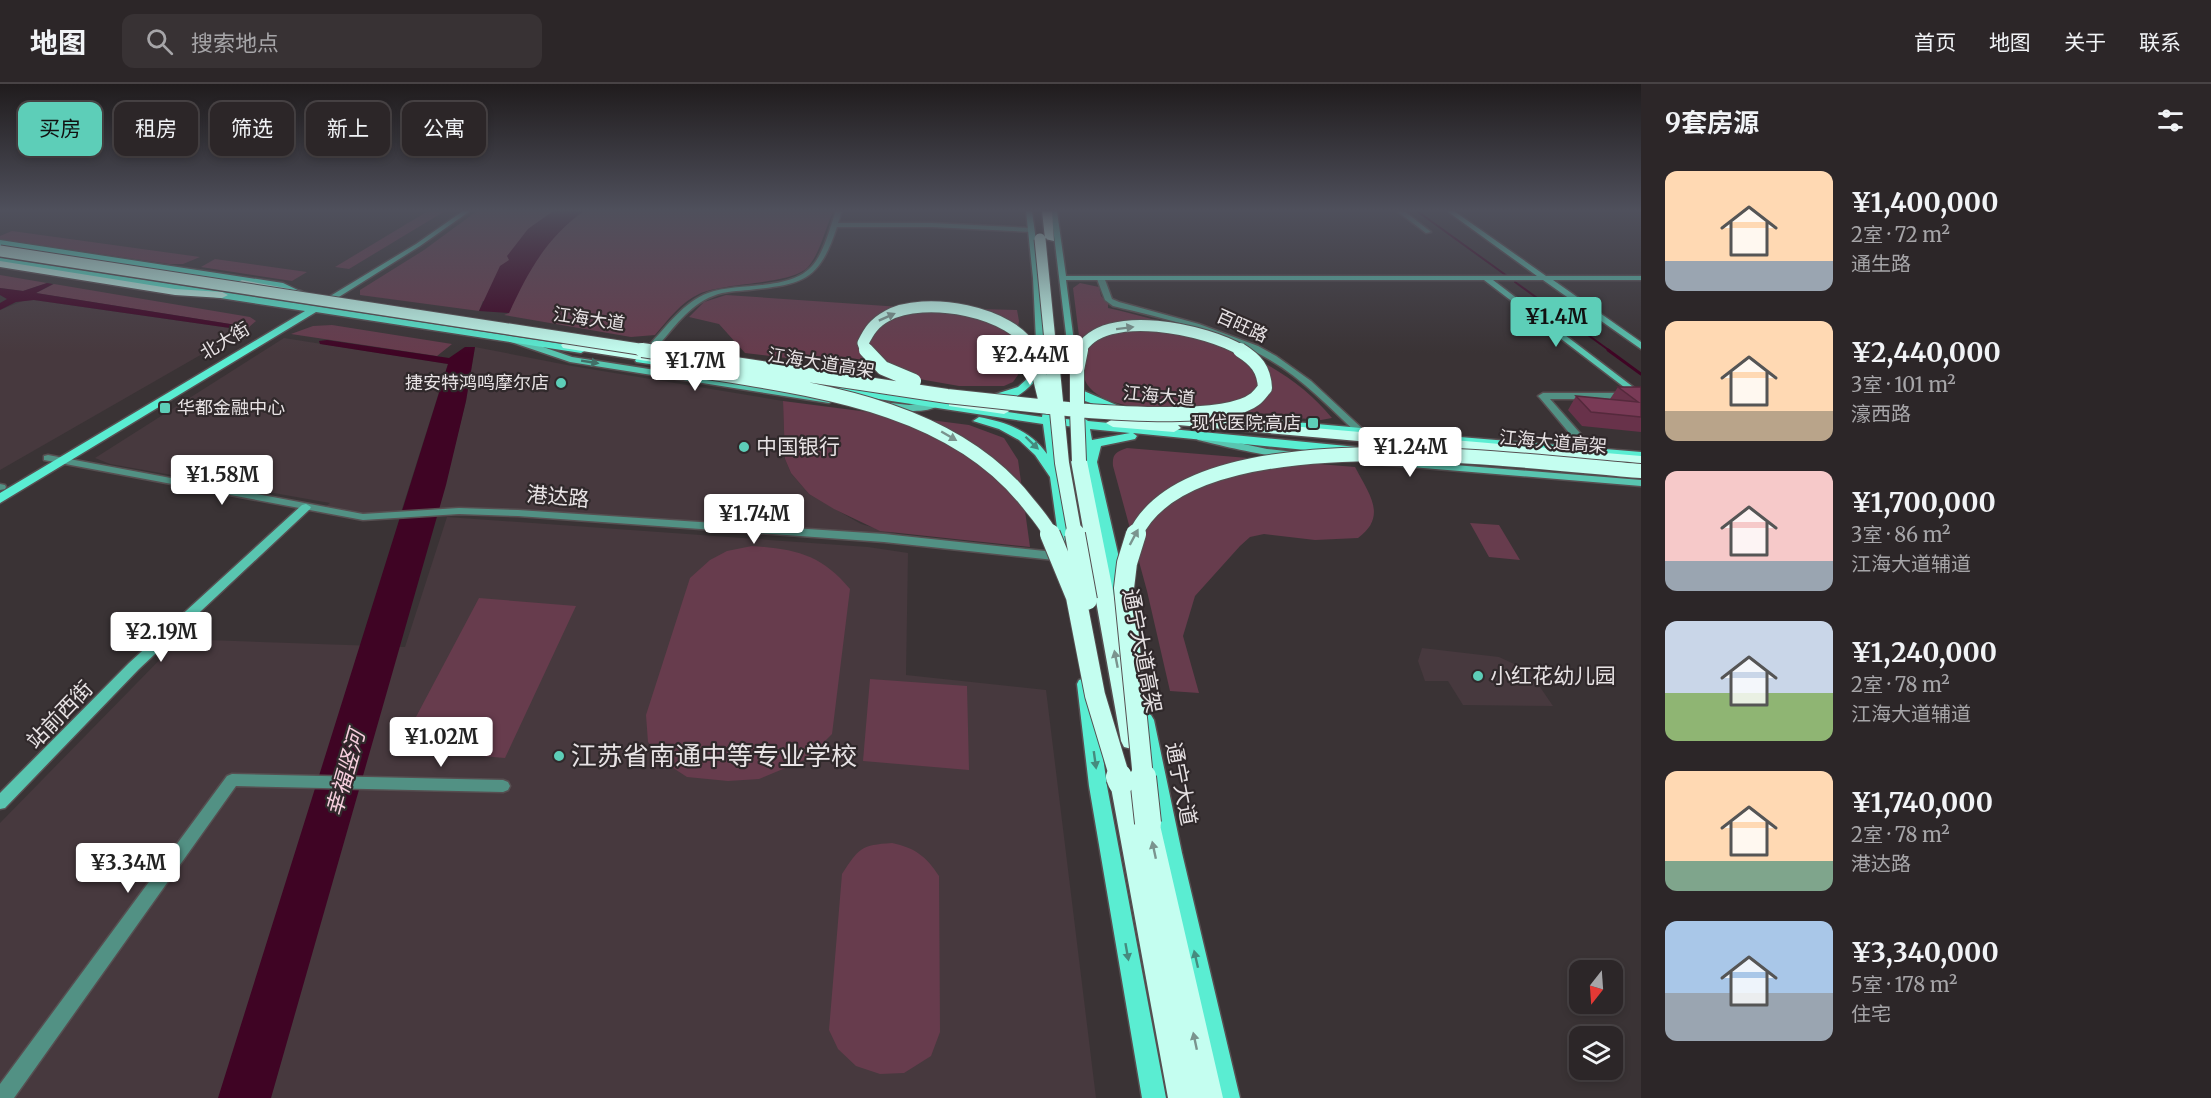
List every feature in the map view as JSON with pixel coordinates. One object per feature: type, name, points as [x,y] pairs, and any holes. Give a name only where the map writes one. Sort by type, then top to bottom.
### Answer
[{"type":"highway","name":"江海大道高架","points":[[73,258],[1012,403],[1101,413],[1641,460]]},
{"type":"highway","points":[[77,258],[279,288],[301,294]]},
{"type":"highway","name":"通宁大道高架","points":[[1044,258],[1078,464],[1148,823],[1208,1098]]},
{"type":"highway","points":[[0,262],[173,294],[222,295]]},
{"type":"highway","name":"江海大道高架","points":[[0,262],[1004,410],[1641,472]]},
{"type":"highway","points":[[1012,403],[895,375],[872,360],[866,353],[863,343],[865,333],[870,326],[891,314],[933,307],[975,311],[1013,327],[1032,346],[1078,464]]},
{"type":"highway","points":[[1078,464],[1078,355],[1083,345],[1100,334],[1144,326],[1198,333],[1240,350],[1257,363],[1264,374],[1264,387],[1260,395],[1244,405],[1194,414],[1101,413]]},
{"type":"highway","points":[[567,345],[867,402],[933,427],[988,461],[1027,499],[1049,534],[1072,582],[1095,694],[1121,782]]},
{"type":"highway","points":[[1148,823],[1124,588],[1124,567],[1129,548],[1144,518],[1161,501],[1190,483],[1219,473],[1266,462],[1303,457],[1448,456],[1641,472]]},
{"type":"highway","name":"通宁大道高架","points":[[1078,464],[1121,782],[1183,1098]]},
{"type":"main road","name":"江海大道","points":[[82,258],[283,286],[301,294],[320,297],[1045,404],[1641,456]]},
{"type":"main road","name":"江海大道","points":[[0,262],[1048,421],[1641,472]]},
{"type":"main road","name":"北大街","points":[[0,487],[320,297]]},
{"type":"main road","name":"北大街","points":[[0,499],[331,298]]},
{"type":"main road","points":[[990,397],[1011,396],[1022,391],[1034,380],[1041,366]]},
{"type":"main road","points":[[836,390],[909,408],[989,423],[1016,431],[1031,441],[1040,452],[1060,494]]},
{"type":"main road","points":[[1077,391],[1098,403],[1131,412]]},
{"type":"main road","points":[[1045,404],[1060,494],[1098,786],[1154,1098]]},
{"type":"main road","name":"通宁大道","points":[[1079,407],[1083,425],[1078,464],[1172,853],[1228,1098]]},
{"type":"main road","points":[[1078,464],[1092,451],[1096,443],[1109,438],[1185,434]]},
{"type":"street","name":"北大街","points":[[320,297],[386,258]]},
{"type":"street","name":"北大街","points":[[331,298],[396,258]]},
{"type":"street","points":[[653,346],[688,308],[701,299],[723,291],[789,281],[806,276],[820,258]]},
{"type":"street","points":[[1038,258],[1037,278],[1045,404]]},
{"type":"street","points":[[1060,258],[1079,407]]},
{"type":"street","points":[[1517,258],[1641,346]]},
{"type":"street","points":[[1062,278],[1641,279]]},
{"type":"street","name":"百旺路","points":[[1101,279],[1109,300],[1116,304],[1201,327],[1274,359],[1295,374],[1361,432]]},
{"type":"street","points":[[1487,279],[1640,396]]},
{"type":"street","points":[[514,340],[570,359],[819,399],[909,408],[935,405]]},
{"type":"street","points":[[1590,452],[1543,396],[1640,396]]},
{"type":"street","points":[[1185,434],[1267,452],[1641,483]]},
{"type":"street","name":"港达路","points":[[48,458],[363,517],[440,513],[518,513],[884,538],[1068,558]]},
{"type":"street","name":"站前西街","points":[[0,803],[134,666],[306,507]]},
{"type":"street","points":[[2,1098],[232,780],[503,786]]},
{"type":"shaded area","points":[[131,258],[197,258],[183,264]]},
{"type":"shaded area","points":[[349,258],[367,258],[349,269],[335,267]]},
{"type":"shaded area","points":[[411,258],[813,258],[809,266],[789,277],[725,287],[692,297],[655,335],[631,337],[504,315],[509,313],[512,306],[483,301],[479,311],[360,295],[360,290]]},
{"type":"shaded area","points":[[215,259],[307,272],[292,281],[201,267]]},
{"type":"shaded area","points":[[0,275],[47,283],[23,291],[0,288]]},
{"type":"shaded area","points":[[1080,283],[1099,287],[1101,296],[1108,303],[1108,308],[1199,334],[1259,360],[1286,376],[1311,396],[1332,418],[1321,420],[1234,410],[1158,409],[1118,403],[1102,397],[1090,388],[1084,376],[1083,348],[1079,336],[1073,288]]},
{"type":"shaded area","points":[[54,284],[250,317],[256,321],[249,327],[36,293]]},
{"type":"shaded area","points":[[726,295],[901,307],[1017,310],[1019,321],[1015,346],[1018,375],[1013,382],[1004,386],[959,386],[828,363],[745,353],[719,324],[689,317],[704,302]]},
{"type":"shaded area","points":[[28,299],[244,330],[0,470],[0,310]]},
{"type":"shaded area","points":[[332,325],[452,344],[437,356],[291,334],[313,326]]},
{"type":"shaded area","points":[[284,338],[448,364],[401,512],[366,514],[326,506],[330,503],[110,464],[95,458]]},
{"type":"shaded area","points":[[475,347],[572,366],[783,401],[785,459],[791,473],[809,494],[861,524],[897,534],[791,531],[464,508],[439,509],[466,401]]},
{"type":"shaded area","points":[[783,401],[969,425],[1004,438],[1018,460],[1030,547],[880,531],[834,509],[809,494],[791,473],[785,459]]},
{"type":"shaded area","points":[[1127,448],[1355,467],[1373,504],[1372,521],[1367,530],[1358,538],[1315,540],[1264,534],[1250,537],[1195,596],[1183,636],[1199,693],[1170,691],[1147,591],[1113,466],[1116,454]]},
{"type":"shaded area","name":"江苏省南通中等专业学校","points":[[447,517],[868,547],[908,553],[906,675],[1046,690],[1096,1098],[0,1098],[0,823],[180,639],[405,647]]},
{"type":"shaded area","points":[[1470,523],[1499,525],[1520,560],[1489,557]]},
{"type":"shaded area","points":[[752,546],[782,549],[807,556],[829,568],[850,589],[832,734],[807,759],[759,779],[728,781],[687,777],[667,764],[648,742],[646,715],[690,578],[710,560],[727,551]]},
{"type":"shaded area","points":[[479,598],[576,606],[505,758],[399,749]]},
{"type":"shaded area","name":"小红花幼儿园","points":[[1422,648],[1499,657],[1529,671],[1553,706],[1463,705],[1448,681],[1425,681],[1418,661]]},
{"type":"shaded area","points":[[870,679],[967,686],[969,770],[863,761]]},
{"type":"shaded area","points":[[892,843],[907,847],[919,854],[939,876],[940,1032],[931,1056],[904,1073],[880,1074],[856,1066],[838,1049],[829,1030],[842,874],[857,853],[873,845]]},
{"type":"water","points":[[508,258],[538,258],[509,313],[479,311],[500,266]]},
{"type":"water","points":[[47,283],[53,284],[36,293],[249,327],[244,330],[34,300],[16,302],[0,310],[0,303],[7,299],[0,295],[0,288],[23,291]]},
{"type":"water","name":"幸福竖河","points":[[327,340],[449,358],[465,347],[475,347],[466,401],[446,485],[271,1098],[218,1098],[448,364],[320,344],[319,341]]},
{"type":"building","points":[[1618,387],[1641,387],[1641,417],[1591,412],[1576,396],[1638,402]]},
{"type":"waterway","points":[[1483,258],[1507,276]]},
{"type":"waterway","points":[[1515,282],[1610,351]]},
{"type":"waterway","points":[[1608,350],[1641,374]]},
{"type":"place","name":"捷安特鸿鸣摩尔店","points":[[561,383]]},
{"type":"place","name":"华都金融中心","points":[[165,408]]},
{"type":"place","name":"现代医院·高店","points":[[1313,423]]},
{"type":"place","name":"中国银行","points":[[744,447]]},
{"type":"place","name":"小红花幼儿园","points":[[1478,676]]},
{"type":"place","name":"江苏省南通中等专业学校","points":[[559,756]]}]
